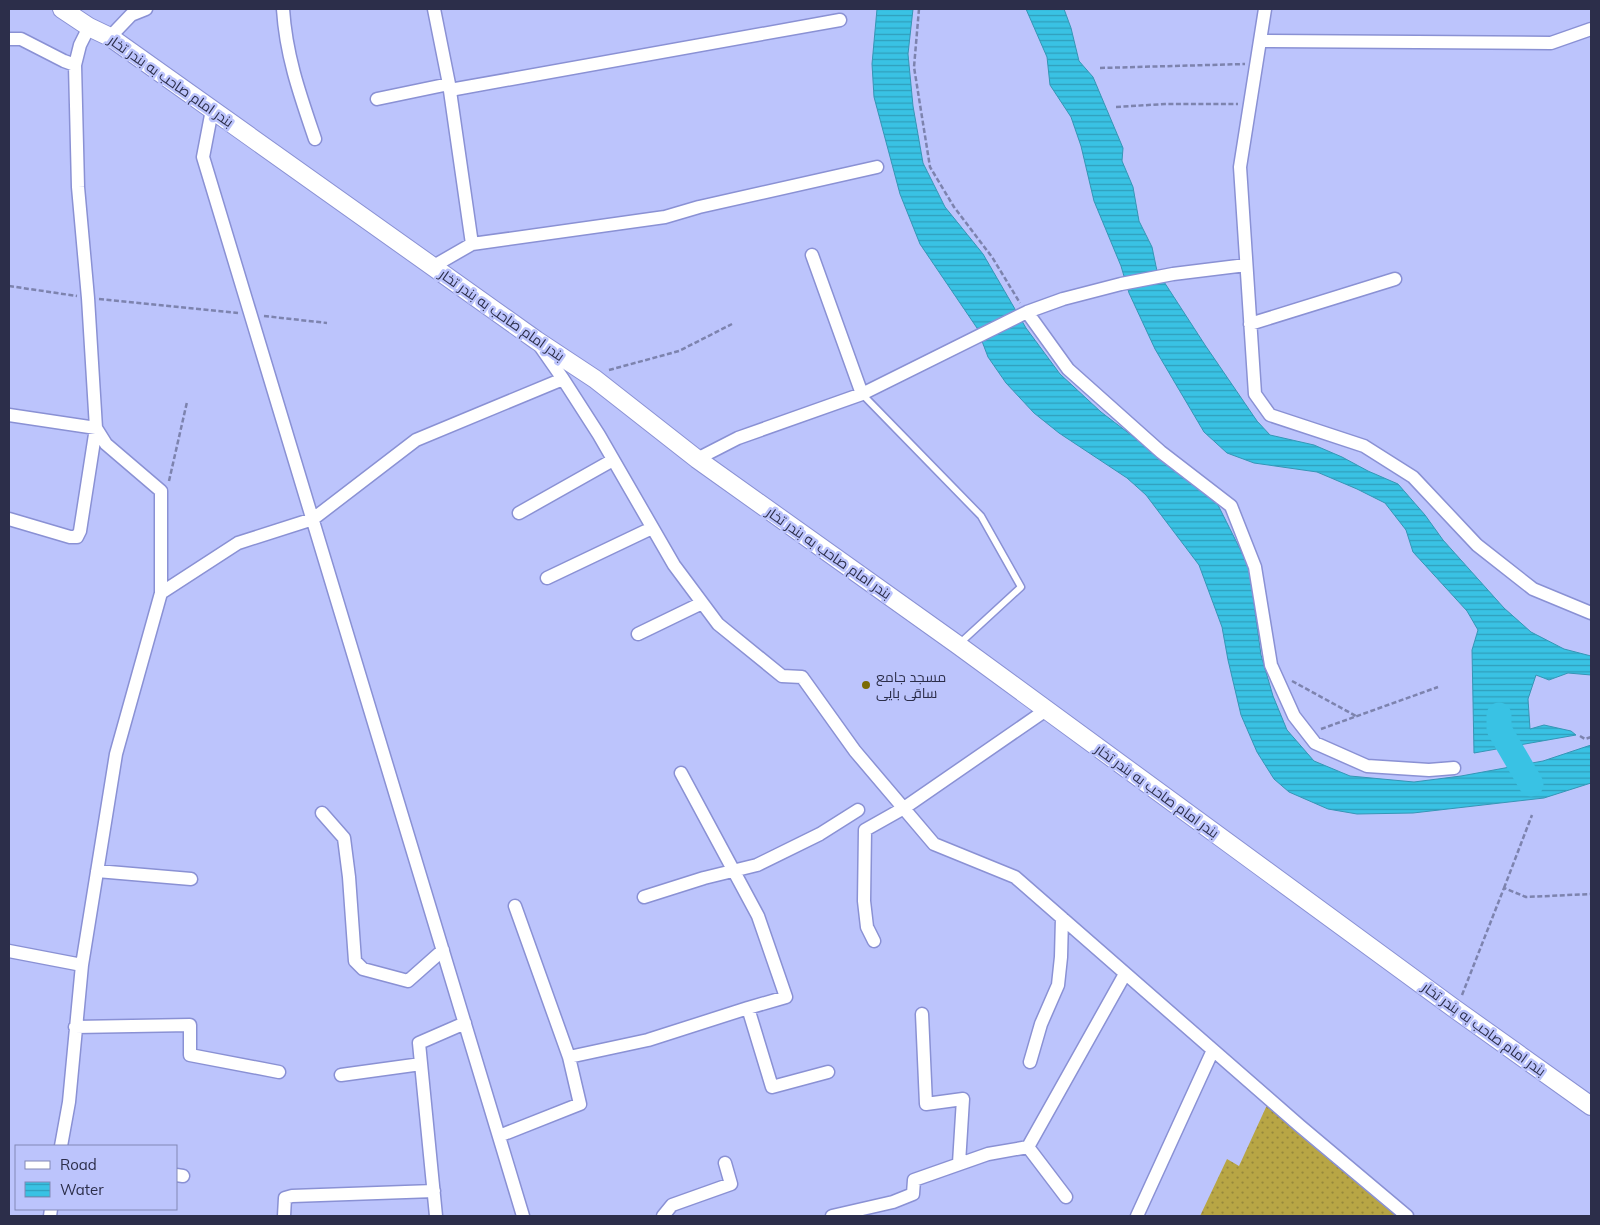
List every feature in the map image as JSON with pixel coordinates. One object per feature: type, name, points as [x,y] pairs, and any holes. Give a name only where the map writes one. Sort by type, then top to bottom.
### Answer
[{"type":"main road","name":"بندر امام صاحب به بندر تخار","points":[[62,9],[89,27],[110,37],[432,267],[595,379],[697,459],[958,645],[1455,1009],[1591,1106]]},
{"type":"street","points":[[110,37],[131,15],[146,9]]},
{"type":"street","points":[[283,9],[285,36],[295,83],[315,139]]},
{"type":"street","points":[[434,9],[450,87],[472,244]]},
{"type":"street","points":[[1265,9],[1240,167],[1255,394],[1270,415],[1364,446],[1413,477],[1477,545],[1533,589],[1591,613]]},
{"type":"street","points":[[377,99],[840,20]]},
{"type":"street","points":[[9,521],[70,537],[77,537],[80,532],[96,428],[88,298],[78,187],[75,65],[80,46],[89,27]]},
{"type":"street","points":[[1260,41],[1551,43],[1591,29]]},
{"type":"street","points":[[9,39],[21,39],[75,65]]},
{"type":"street","points":[[212,110],[203,157],[523,1216]]},
{"type":"street","points":[[432,267],[472,244],[665,217],[699,207],[877,168]]},
{"type":"street","points":[[812,255],[862,394]]},
{"type":"street","points":[[697,459],[738,438],[862,394],[1026,312],[1063,299],[1121,284],[1173,274],[1246,266]]},
{"type":"street","points":[[1250,324],[1395,279]]},
{"type":"street","points":[[1026,312],[1068,369],[1160,452],[1231,506],[1255,567],[1271,665],[1294,716],[1315,743],[1367,766],[1429,770],[1454,768]]},
{"type":"street","points":[[536,340],[564,379],[674,565],[718,624],[782,676],[802,677],[855,751],[934,844],[1015,877],[1407,1216]]},
{"type":"street","points":[[161,593],[238,542],[313,519],[416,440],[564,379]]},
{"type":"street","points":[[9,415],[96,428],[106,444],[161,491],[161,593],[116,754],[82,965],[69,1102],[62,1145]]},
{"type":"street","points":[[519,513],[613,460]]},
{"type":"street","points":[[547,578],[652,528]]},
{"type":"street","points":[[638,634],[702,603]]},
{"type":"street","points":[[874,941],[867,927],[864,901],[866,830],[904,808],[1046,710]]},
{"type":"street","points":[[569,1058],[648,1040],[786,997],[758,916],[682,773]]},
{"type":"street","points":[[644,897],[704,878],[757,865],[820,834],[858,810]]},
{"type":"street","points":[[322,813],[344,838],[349,877],[354,960],[363,968],[408,981],[443,950]]},
{"type":"street","points":[[97,871],[190,879]]},
{"type":"street","points":[[499,1136],[580,1104],[569,1058],[515,906]]},
{"type":"street","points":[[1030,1062],[1041,1024],[1058,985],[1062,918]]},
{"type":"street","points":[[9,951],[82,965]]},
{"type":"street","points":[[1028,1147],[1125,974]]},
{"type":"street","points":[[748,1008],[772,1087],[828,1072]]},
{"type":"street","points":[[922,1014],[926,1104],[963,1099],[959,1164]]},
{"type":"street","points":[[436,1216],[419,1043],[465,1023]]},
{"type":"street","points":[[75,1028],[190,1025],[190,1055],[279,1072]]},
{"type":"street","points":[[1137,1216],[1213,1050]]},
{"type":"street","points":[[341,1075],[421,1064]]},
{"type":"street","points":[[832,1216],[893,1202],[913,1194],[914,1180],[988,1154],[1028,1147]]},
{"type":"street","points":[[1028,1147],[1066,1197]]},
{"type":"street","points":[[663,1216],[672,1206],[731,1184],[725,1164]]},
{"type":"street","points":[[284,1216],[285,1198],[292,1196],[434,1191]]},
{"type":"lane","points":[[862,394],[981,516],[1021,587],[958,645]]},
{"type":"path","points":[[919,9],[914,67],[930,167],[954,207],[992,257],[1026,312]]},
{"type":"path","points":[[1100,68],[1256,63]]},
{"type":"path","points":[[1116,107],[1165,104],[1250,104]]},
{"type":"path","points":[[9,286],[88,298],[327,323]]},
{"type":"path","points":[[595,379],[609,370],[679,351],[732,324]]},
{"type":"path","points":[[161,491],[168,488],[187,402]]},
{"type":"path","points":[[1274,671],[1357,717]]},
{"type":"path","points":[[1308,734],[1438,688]]},
{"type":"path","points":[[1580,736],[1585,739],[1591,737]]},
{"type":"path","points":[[1455,1009],[1466,988],[1532,815]]},
{"type":"path","points":[[1504,888],[1526,897],[1591,894]]},
{"type":"shaded area","points":[[1267,1105],[1401,1216],[1200,1216],[1227,1159],[1239,1166]]},
{"type":"water","points":[[877,9],[913,9],[908,54],[913,106],[923,163],[945,207],[983,254],[1026,328],[1060,374],[1101,412],[1215,499],[1249,567],[1261,655],[1273,696],[1287,730],[1314,761],[1350,776],[1414,782],[1461,776],[1543,761],[1591,745],[1591,783],[1544,798],[1413,813],[1357,814],[1328,809],[1289,792],[1274,779],[1257,752],[1241,715],[1222,627],[1199,565],[1146,495],[1127,478],[1059,433],[1034,413],[1006,383],[988,357],[977,328],[920,244],[900,194],[874,97],[872,64]]},
{"type":"water","points":[[1026,9],[1064,9],[1079,61],[1093,77],[1123,148],[1122,161],[1133,187],[1139,221],[1152,247],[1157,271],[1257,421],[1270,435],[1314,445],[1398,484],[1425,515],[1443,540],[1504,608],[1531,632],[1564,649],[1591,656],[1591,675],[1568,673],[1549,680],[1536,675],[1528,699],[1530,729],[1544,725],[1571,731],[1576,735],[1474,753],[1472,650],[1478,630],[1467,611],[1413,552],[1406,530],[1385,503],[1317,472],[1254,463],[1227,453],[1204,432],[1155,349],[1129,293],[1121,266],[1094,201],[1081,146],[1071,117],[1050,85],[1047,57]]},
{"type":"waterway","points":[[1499,715],[1499,729],[1531,784]]},
{"type":"place","name":"مسجد جامع ساقی بایی","points":[[866,685]]}]
